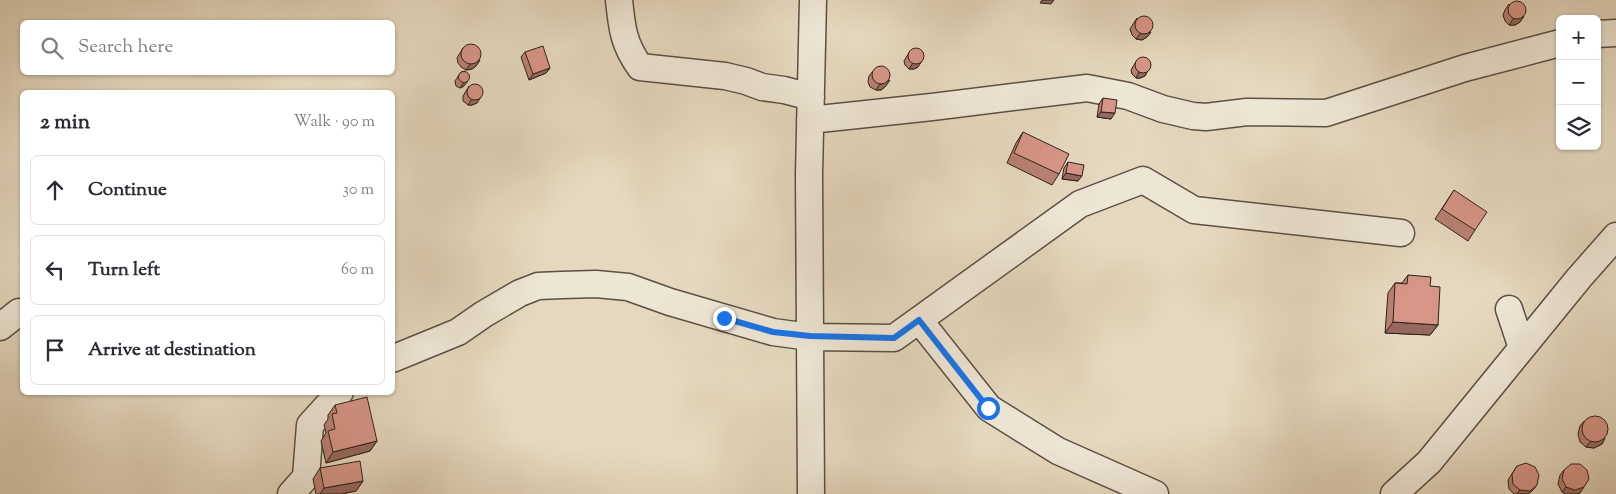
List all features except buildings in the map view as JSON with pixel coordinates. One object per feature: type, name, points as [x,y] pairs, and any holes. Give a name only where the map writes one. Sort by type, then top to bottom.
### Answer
[{"type":"street","points":[[618,0],[624,37],[630,53],[640,67],[725,76],[762,87],[784,90],[810,109],[922,108],[1087,88],[1128,96],[1193,116],[1206,117],[1247,112],[1326,113],[1466,68],[1556,44]]},
{"type":"street","points":[[810,494],[810,109],[813,0]]},
{"type":"street","points":[[1601,34],[1616,32]]},
{"type":"street","points":[[395,358],[458,332],[520,293],[538,286],[596,284],[628,287],[670,302],[773,332],[810,336],[894,338],[1080,204],[1143,180],[1194,210],[1401,233]]},
{"type":"street","points":[[1394,494],[1429,462],[1545,319],[1616,236]]},
{"type":"street","points":[[1522,348],[1509,309],[1545,319]]},
{"type":"street","points":[[919,320],[988,408],[1058,451],[1156,494]]},
{"type":"street","points":[[291,494],[306,477],[310,425],[337,395]]},
{"type":"route","points":[[724,318],[773,332],[810,336],[894,338],[919,320],[988,408]]}]
